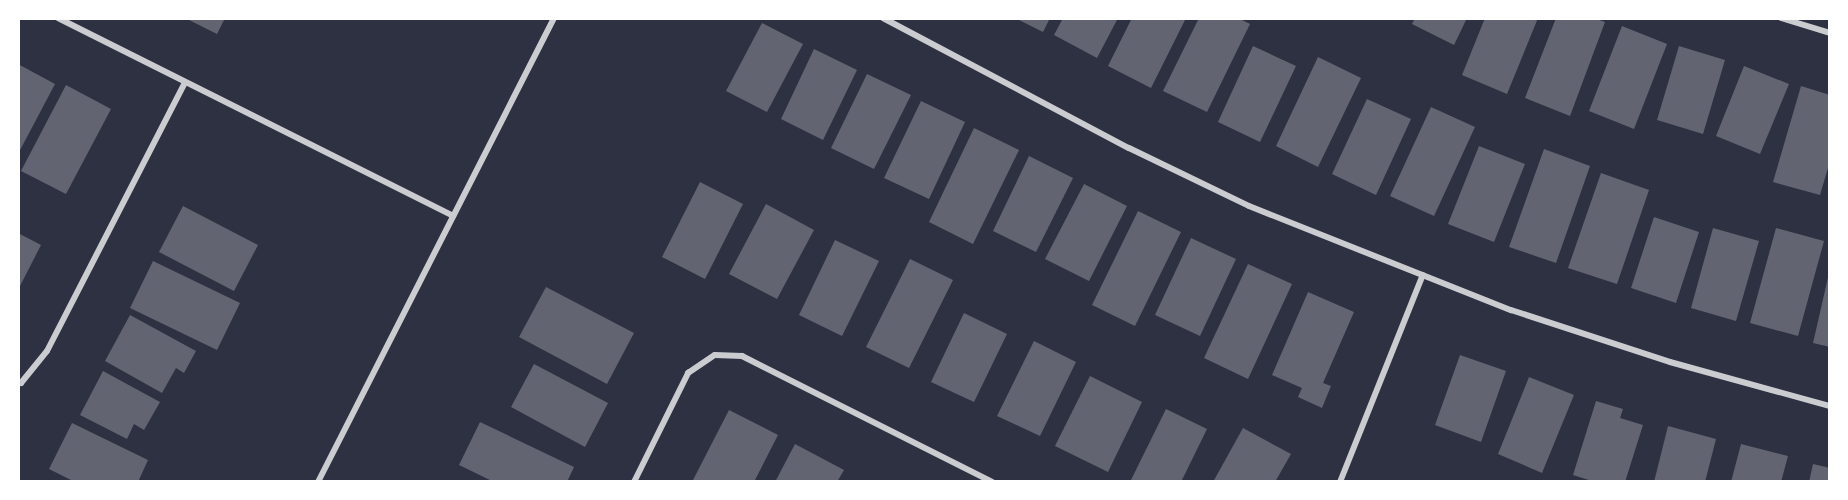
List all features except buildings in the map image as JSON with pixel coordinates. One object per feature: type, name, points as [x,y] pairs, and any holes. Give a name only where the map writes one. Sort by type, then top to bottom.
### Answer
[{"type":"street","points":[[58,18],[453,216]]},
{"type":"street","points":[[318,482],[554,18]]},
{"type":"street","points":[[883,18],[1130,148],[1249,206],[1511,310],[1670,362],[1830,406]]},
{"type":"street","points":[[1781,18],[1830,33]]},
{"type":"street","points":[[20,383],[47,351],[185,82]]},
{"type":"street","points":[[1340,482],[1423,275]]},
{"type":"street","points":[[634,482],[688,373],[715,355],[742,356],[992,482]]}]
